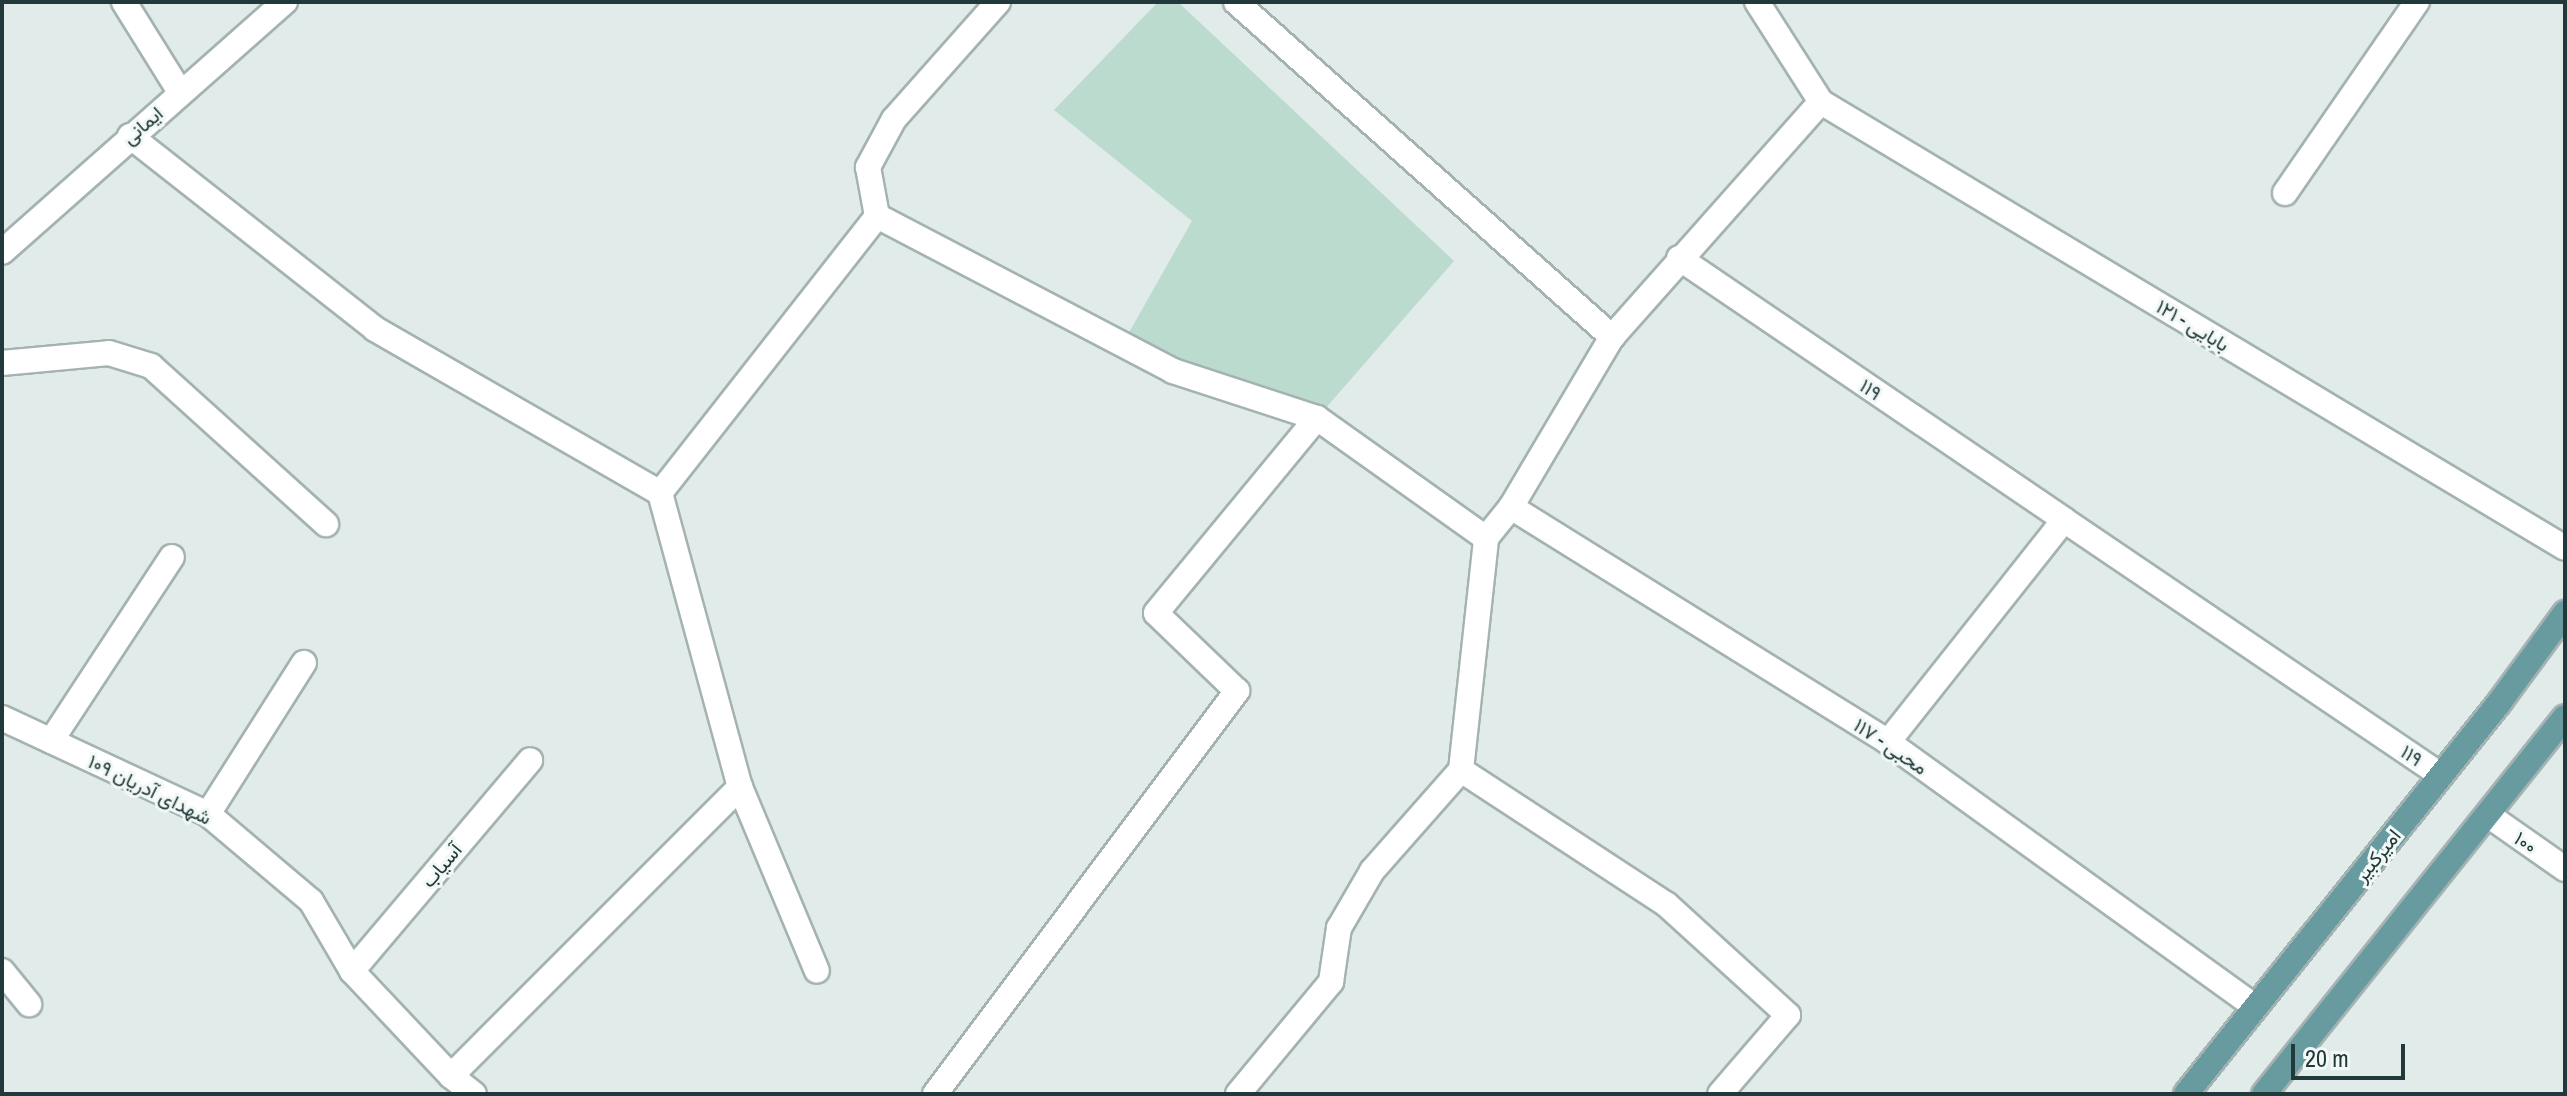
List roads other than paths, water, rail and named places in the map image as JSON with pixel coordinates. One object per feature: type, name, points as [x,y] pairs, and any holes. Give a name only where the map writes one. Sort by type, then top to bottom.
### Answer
[{"type":"main road","name":"امیرکبیر","points":[[2186,1094],[2441,775],[2565,613]]},
{"type":"main road","points":[[2264,1094],[2565,717]]},
{"type":"street","points":[[124,2],[180,92]]},
{"type":"street","name":"ایمانی","points":[[2,252],[285,2]]},
{"type":"street","points":[[660,493],[877,216],[868,167],[894,119],[998,2]]},
{"type":"street","points":[[1236,2],[1612,337]]},
{"type":"street","points":[[1238,1094],[1331,982],[1339,928],[1372,871],[1461,770],[1486,538],[1511,507],[1612,337],[1679,258],[1821,102],[1757,2]]},
{"type":"street","points":[[2285,193],[2417,2]]},
{"type":"street","name":"بابایی - ۱۲۱","points":[[1821,102],[2565,548]]},
{"type":"street","points":[[130,136],[375,329],[660,493],[740,787],[817,971]]},
{"type":"street","points":[[877,216],[1173,371],[1317,418],[1486,538]]},
{"type":"street","name":"۱۱۹","points":[[1679,258],[2441,775]]},
{"type":"street","points":[[2,363],[109,353],[151,366],[326,524]]},
{"type":"street","points":[[935,1094],[1237,691],[1156,613],[1317,418]]},
{"type":"street","name":"محبی - ۱۱۷","points":[[1511,507],[1888,742],[2256,1007]]},
{"type":"street","points":[[1888,742],[2064,520]]},
{"type":"street","points":[[51,741],[172,557]]},
{"type":"street","points":[[208,814],[304,663]]},
{"type":"street","name":"شهدای آدریان ۱۰۹","points":[[2,718],[208,814],[311,901],[352,971],[451,1076],[474,1094]]},
{"type":"street","name":"آسیاب","points":[[352,971],[530,760]]},
{"type":"street","points":[[1461,770],[1666,904],[1788,1015],[1720,1094]]},
{"type":"street","points":[[451,1076],[740,787]]},
{"type":"street","name":"۱۰۰","points":[[2488,815],[2565,869]]},
{"type":"street","points":[[2,971],[29,1004]]}]
